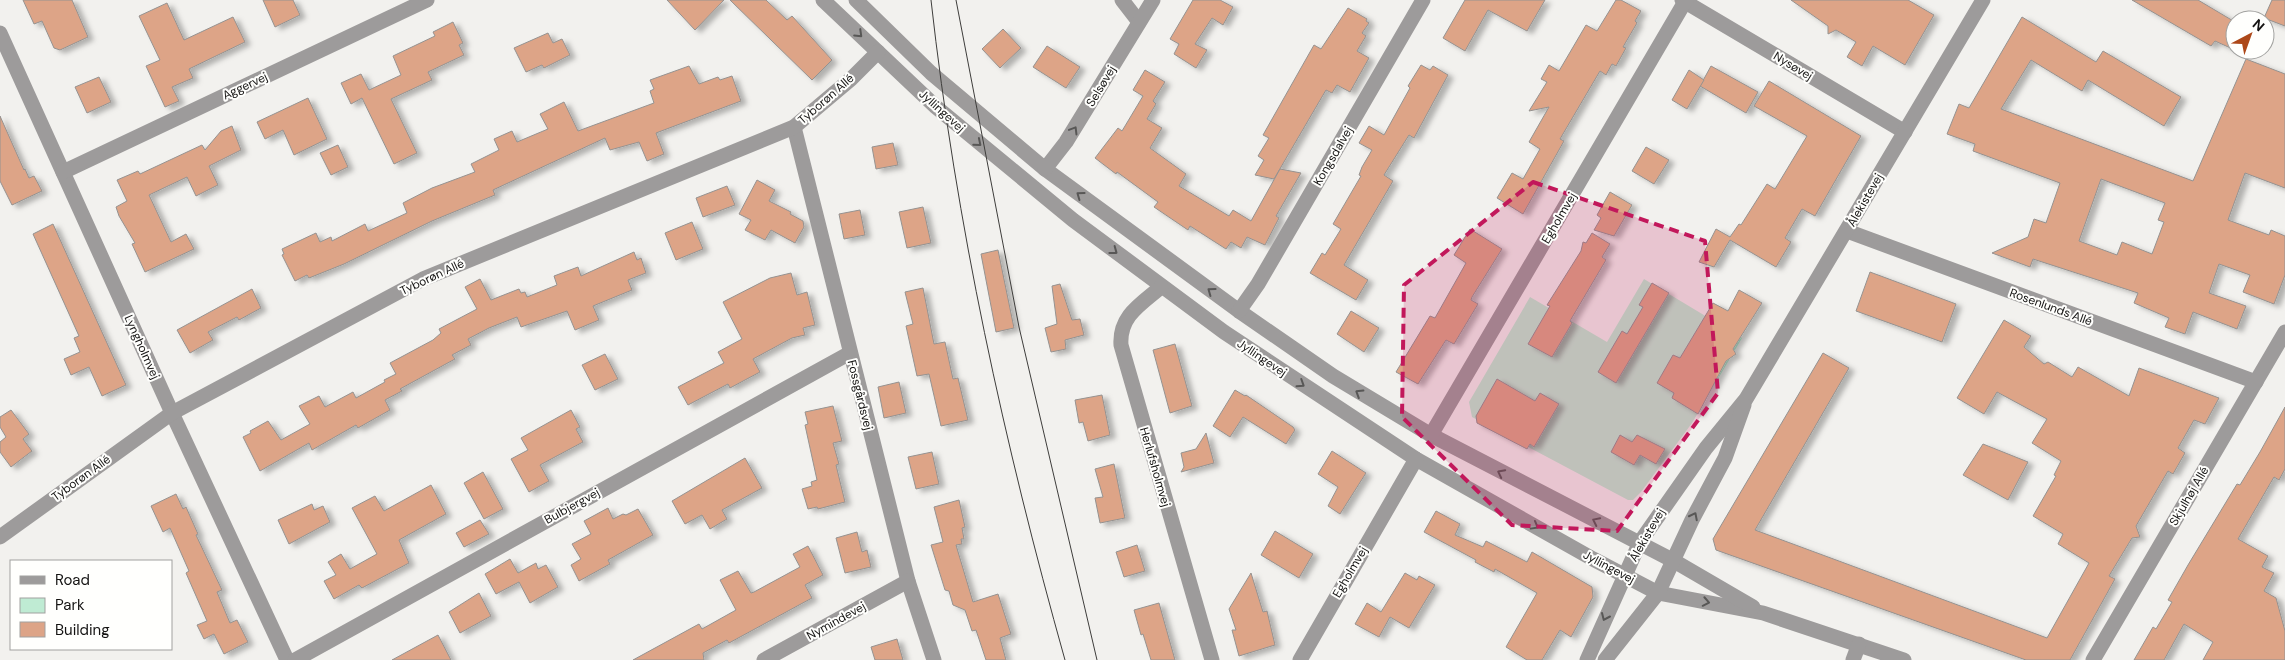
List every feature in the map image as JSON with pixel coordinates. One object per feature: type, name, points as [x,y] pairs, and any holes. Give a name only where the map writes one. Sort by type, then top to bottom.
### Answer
[{"type":"street","name":"Aggervej","points":[[62,172],[428,0]]},
{"type":"street","name":"Jyllingevej","points":[[823,0],[936,107],[1011,171],[1161,287],[1270,364],[1416,459],[1658,593],[1763,613],[1904,660]]},
{"type":"street","name":"Jyllingevej","points":[[856,0],[931,73],[1045,169],[1239,311],[1333,376],[1431,435],[1544,495],[1640,542],[1763,613]]},
{"type":"street","points":[[1122,0],[1139,22]]},
{"type":"street","name":"Selsøvej","points":[[1045,169],[1066,142],[1153,0]]},
{"type":"street","name":"Kongsdalvej","points":[[1239,311],[1258,284],[1424,0]]},
{"type":"street","name":"Ålekistevej","points":[[1587,660],[1640,542],[1706,448],[1746,399],[1983,0]]},
{"type":"street","name":"Nysøvej","points":[[1685,1],[1905,132]]},
{"type":"street","name":"Egholmvej","points":[[1431,435],[1685,1]]},
{"type":"street","name":"Lyngholmvej","points":[[0,33],[172,413],[287,660]]},
{"type":"street","name":"Tyborøn Allé","points":[[2,530],[172,413],[423,278],[794,127],[851,79],[878,52]]},
{"type":"street","name":"Fossgårdsvej","points":[[794,127],[908,581],[934,660]]},
{"type":"street","name":"Rosenlunds Allé","points":[[1847,231],[2256,382]]},
{"type":"street","name":"Herlufsholmvej","points":[[1161,287],[1132,312],[1125,321],[1120,333],[1121,345],[1179,552],[1212,660]]},
{"type":"street","name":"Skjulhøj Allé","points":[[2093,660],[2285,332]]},
{"type":"street","name":"Bulbjergvej","points":[[295,660],[850,353]]},
{"type":"street","name":"Ålekistevej","points":[[1605,660],[1658,593],[1692,520],[1725,458],[1746,399]]},
{"type":"street","name":"Egholmvej","points":[[1300,660],[1416,459]]},
{"type":"street","name":"Nymindevej","points":[[764,660],[908,581]]},
{"type":"street","points":[[1853,660],[1859,644]]},
{"type":"highlighted area","points":[[1533,182],[1705,241],[1718,393],[1617,531],[1512,525],[1402,417],[1404,285]]},
{"type":"green space","points":[[1644,279],[1742,338],[1692,423],[1641,492],[1633,500],[1628,500],[1472,417],[1469,402],[1530,297],[1607,342]]},
{"type":"building","points":[[23,0],[72,0],[88,37],[60,50],[54,48],[42,21],[34,24]]},
{"type":"building","points":[[263,0],[293,0],[300,15],[275,27]]},
{"type":"building","points":[[667,0],[724,0],[695,30]]},
{"type":"building","points":[[730,0],[766,0],[787,20],[792,16],[832,60],[812,80]]},
{"type":"building","points":[[1193,0],[1220,0],[1233,7],[1223,25],[1212,18],[1195,44],[1207,50],[1196,68],[1174,54],[1179,44],[1170,39]]},
{"type":"building","points":[[1465,0],[1545,0],[1527,31],[1488,10],[1465,51],[1443,38]]},
{"type":"building","points":[[1616,0],[1621,0],[1641,11],[1635,21],[1637,23],[1623,47],[1626,48],[1616,66],[1612,64],[1606,75],[1600,71],[1560,139],[1564,141],[1523,214],[1497,198],[1512,173],[1523,179],[1540,149],[1529,142],[1549,107],[1529,111],[1547,82],[1541,79],[1549,65],[1559,71],[1586,25],[1597,31]]},
{"type":"building","points":[[1791,0],[1908,0],[1934,15],[1905,65],[1873,46],[1862,66],[1847,57],[1856,42],[1836,30],[1828,34],[1828,26]]},
{"type":"building","points":[[2132,0],[2198,0],[2225,16],[2225,46],[2215,41],[2211,46]]},
{"type":"building","points":[[2272,0],[2285,0],[2285,26],[2275,22],[2275,10],[2268,10]]},
{"type":"building","points":[[167,3],[184,40],[233,17],[245,42],[189,69],[193,78],[172,87],[179,101],[165,107],[146,66],[160,60],[139,16]]},
{"type":"building","points":[[1348,8],[1367,19],[1366,21],[1369,23],[1362,33],[1366,36],[1357,51],[1369,58],[1350,92],[1337,85],[1332,93],[1326,90],[1274,179],[1255,175],[1264,160],[1258,156],[1269,138],[1263,135],[1314,45],[1321,49]]},
{"type":"building","points":[[2022,17],[2096,62],[2103,51],[2181,97],[2164,126],[2088,80],[2082,91],[2031,60],[2001,109],[2193,181],[2246,60],[2285,74],[2285,188],[2245,173],[2228,220],[2269,235],[2271,230],[2285,236],[2285,275],[2274,304],[2243,292],[2250,275],[2219,264],[2209,293],[2246,306],[2237,329],[2193,312],[2185,334],[2165,327],[2169,318],[2134,303],[2138,293],[2033,259],[2030,267],[1992,253],[2028,237],[2034,219],[2046,223],[2060,183],[1973,151],[1975,144],[1947,134],[1959,104],[1969,108]],"holes":[[[2101,179],[2165,203],[2158,220],[2164,222],[2152,254],[2122,242],[2117,255],[2079,241]]]},
{"type":"building","points":[[453,22],[463,43],[459,45],[464,55],[428,72],[432,80],[391,99],[417,153],[394,164],[362,98],[351,104],[341,83],[361,74],[369,90],[401,75],[393,56],[435,36],[433,32]]},
{"type":"building","points":[[1003,29],[1021,48],[1000,68],[982,49]]},
{"type":"building","points":[[548,33],[553,43],[562,39],[570,55],[544,68],[542,65],[526,72],[514,48]]},
{"type":"building","points":[[1047,46],[1080,67],[1066,88],[1033,67]]},
{"type":"building","points":[[1421,65],[1430,70],[1433,66],[1448,75],[1414,138],[1409,135],[1384,175],[1393,181],[1344,265],[1368,280],[1356,300],[1310,273],[1322,253],[1325,255],[1341,229],[1333,224],[1361,176],[1359,175],[1362,167],[1372,150],[1359,143],[1369,126],[1384,135],[1410,88],[1408,86]]},
{"type":"building","points":[[689,66],[699,84],[718,77],[720,80],[732,76],[741,101],[656,133],[664,154],[647,161],[639,142],[610,150],[605,138],[493,190],[495,195],[432,221],[344,264],[309,278],[307,275],[295,281],[282,255],[284,254],[282,249],[316,233],[320,242],[331,237],[332,241],[365,224],[368,231],[407,213],[403,203],[432,188],[475,172],[471,164],[499,150],[494,139],[512,131],[517,142],[548,129],[540,114],[564,102],[578,131],[654,103],[650,91],[654,89],[650,80]]},
{"type":"building","points":[[1711,66],[1758,92],[1746,113],[1700,86]]},
{"type":"building","points":[[1145,70],[1165,82],[1153,101],[1156,104],[1147,119],[1162,128],[1150,148],[1186,174],[1179,186],[1229,216],[1233,210],[1251,221],[1280,169],[1301,173],[1276,216],[1279,218],[1265,245],[1247,237],[1241,248],[1231,242],[1226,249],[1190,226],[1188,230],[1154,207],[1158,202],[1095,158],[1118,128],[1122,131],[1143,96],[1133,90]]},
{"type":"building","points":[[1689,70],[1704,80],[1687,109],[1672,100]]},
{"type":"building","points":[[99,77],[111,102],[87,113],[75,87]]},
{"type":"building","points":[[1769,81],[1861,136],[1815,216],[1802,209],[1785,238],[1791,242],[1776,267],[1730,240],[1714,267],[1699,262],[1716,229],[1730,237],[1739,224],[1741,225],[1767,184],[1775,189],[1807,136],[1754,106]]},
{"type":"building","points":[[308,98],[327,139],[294,155],[283,130],[265,139],[257,122]]},
{"type":"building","points":[[0,116],[24,170],[29,178],[34,176],[42,191],[12,205],[0,181]]},
{"type":"building","points":[[232,126],[241,150],[209,166],[218,185],[196,196],[187,177],[149,195],[171,242],[186,234],[194,249],[145,272],[132,244],[135,243],[119,216],[116,207],[127,201],[117,180],[138,171],[140,174],[202,145],[205,150],[221,131]]},
{"type":"building","points":[[893,143],[898,165],[876,169],[872,147]]},
{"type":"building","points":[[338,145],[348,167],[331,175],[320,153]]},
{"type":"building","points":[[1646,147],[1669,160],[1654,184],[1632,171]]},
{"type":"building","points":[[757,180],[775,190],[769,201],[791,212],[790,214],[803,221],[804,227],[795,243],[771,230],[765,240],[745,230],[751,220],[739,214]]},
{"type":"building","points":[[727,186],[735,205],[703,217],[696,198]]},
{"type":"building","points":[[1610,192],[1632,205],[1614,236],[1594,230],[1601,218],[1597,215]]},
{"type":"building","points":[[923,207],[931,243],[907,248],[899,212]]},
{"type":"building","points":[[860,210],[865,235],[844,239],[839,214]]},
{"type":"building","points":[[692,222],[703,249],[676,260],[665,233]]},
{"type":"building","points":[[53,224],[126,385],[102,396],[89,367],[71,375],[64,359],[80,352],[74,338],[79,336],[33,234]]},
{"type":"building","points":[[1470,229],[1502,249],[1472,297],[1471,300],[1478,304],[1454,344],[1446,340],[1418,384],[1396,372],[1430,316],[1435,318],[1466,263],[1454,255]]},
{"type":"building","points":[[1592,233],[1610,244],[1602,257],[1606,260],[1570,321],[1572,323],[1552,357],[1528,344],[1550,306],[1547,305],[1581,251],[1583,242],[1586,243]]},
{"type":"building","points":[[998,250],[1014,328],[996,332],[981,254]]},
{"type":"building","points":[[634,252],[637,260],[641,258],[646,273],[628,280],[632,290],[593,306],[599,320],[575,330],[567,311],[521,327],[517,317],[489,328],[468,339],[471,345],[452,355],[455,359],[400,389],[402,391],[385,400],[390,410],[358,428],[356,425],[312,450],[309,443],[260,471],[243,437],[268,421],[281,440],[310,424],[299,406],[319,396],[325,407],[353,392],[356,398],[385,382],[384,380],[396,374],[390,363],[433,340],[441,333],[439,329],[477,309],[465,287],[480,279],[491,300],[519,289],[521,293],[525,292],[527,297],[557,285],[554,276],[578,267],[581,276]]},
{"type":"building","points":[[1870,272],[1956,304],[1942,342],[1856,311]]},
{"type":"building","points":[[791,273],[797,295],[807,292],[815,325],[803,328],[805,335],[792,338],[753,359],[760,372],[730,388],[728,384],[688,405],[678,387],[724,363],[718,352],[742,339],[723,302],[770,278]]},
{"type":"building","points":[[1652,283],[1669,293],[1616,383],[1598,372],[1622,331],[1627,334],[1643,307],[1639,305]]},
{"type":"building","points":[[1060,284],[1072,320],[1080,319],[1084,335],[1065,340],[1066,349],[1051,352],[1045,328],[1057,324],[1052,286]]},
{"type":"building","points":[[923,288],[934,344],[945,342],[953,379],[958,378],[968,420],[941,426],[929,374],[917,376],[906,326],[913,324],[905,292]]},
{"type":"building","points":[[252,289],[261,308],[239,320],[237,317],[208,332],[213,340],[190,353],[177,330]]},
{"type":"building","points":[[1739,290],[1762,303],[1733,349],[1736,354],[1726,361],[1698,414],[1672,398],[1674,393],[1657,383],[1673,355],[1680,358],[1713,303],[1728,311]]},
{"type":"building","points":[[1351,311],[1379,328],[1364,352],[1337,334]]},
{"type":"building","points":[[2004,320],[2031,336],[2024,347],[2044,364],[2048,362],[2072,377],[2078,367],[2129,396],[2139,368],[2219,398],[2205,424],[2194,420],[2178,448],[2185,453],[2173,474],[2168,471],[2136,526],[2140,537],[2132,538],[2109,576],[2115,579],[2070,660],[2026,660],[1716,550],[1713,539],[1823,353],[1849,368],[1755,530],[2047,638],[2089,563],[2058,544],[2063,534],[2033,516],[2056,476],[2054,475],[2061,461],[2032,443],[2047,419],[1997,392],[1984,414],[1957,398]]},
{"type":"building","points":[[1175,344],[1192,406],[1170,413],[1153,350]]},
{"type":"building","points":[[605,354],[618,379],[595,390],[582,365]]},
{"type":"building","points":[[1497,379],[1535,401],[1540,393],[1559,404],[1534,447],[1530,444],[1527,449],[1477,423],[1476,416]]},
{"type":"building","points":[[899,382],[906,413],[884,418],[878,387]]},
{"type":"building","points":[[1235,390],[1246,395],[1293,427],[1295,430],[1286,444],[1243,417],[1230,437],[1213,426]]},
{"type":"building","points":[[1102,395],[1110,435],[1088,441],[1083,422],[1079,423],[1075,400]]},
{"type":"building","points":[[833,406],[842,441],[833,443],[839,464],[836,465],[845,502],[818,509],[817,507],[808,509],[802,489],[812,486],[811,482],[817,480],[805,425],[808,424],[805,412]]},
{"type":"building","points":[[2285,407],[2285,469],[2279,480],[2274,477],[2238,539],[2268,556],[2262,567],[2274,573],[2264,591],[2276,598],[2285,631],[2285,660],[2203,660],[2213,642],[2184,624],[2164,660],[2134,660],[2153,627],[2156,629],[2172,602],[2168,600],[2188,565],[2237,484],[2240,485]]},
{"type":"building","points":[[11,410],[29,434],[23,439],[32,451],[11,467],[0,452],[0,442],[6,437],[0,427],[0,417]]},
{"type":"building","points":[[571,410],[580,427],[576,429],[583,442],[540,465],[549,481],[529,492],[511,459],[528,450],[521,438]]},
{"type":"building","points":[[1206,433],[1214,463],[1181,472],[1184,467],[1181,453],[1196,449]]},
{"type":"building","points":[[1620,435],[1632,442],[1637,435],[1665,449],[1656,464],[1640,455],[1634,465],[1611,452]]},
{"type":"building","points":[[1983,444],[2028,462],[2008,500],[1963,475]]},
{"type":"building","points":[[1332,451],[1366,473],[1340,514],[1328,506],[1338,487],[1318,474]]},
{"type":"building","points":[[932,452],[939,484],[916,489],[908,457]]},
{"type":"building","points":[[745,458],[762,488],[722,510],[727,519],[710,529],[702,515],[685,524],[672,501]]},
{"type":"building","points":[[1114,464],[1125,518],[1100,523],[1095,498],[1103,497],[1095,469]]},
{"type":"building","points":[[483,472],[503,509],[484,519],[464,483]]},
{"type":"building","points":[[431,485],[446,514],[399,540],[409,563],[362,588],[359,585],[334,599],[324,581],[336,575],[328,562],[341,554],[350,569],[377,554],[352,508],[375,496],[384,511]]},
{"type":"building","points":[[176,494],[183,509],[186,507],[198,534],[196,535],[222,590],[217,592],[230,623],[237,620],[248,642],[224,654],[214,634],[204,639],[197,625],[207,621],[186,573],[189,571],[170,528],[163,532],[151,506]]},
{"type":"building","points":[[959,500],[965,527],[962,528],[964,539],[961,539],[962,544],[956,545],[973,602],[998,594],[1011,634],[1000,638],[1006,660],[986,660],[976,630],[972,631],[965,610],[953,605],[949,591],[945,590],[931,545],[943,542],[934,507]]},
{"type":"building","points":[[312,504],[314,510],[323,506],[330,522],[289,544],[278,520]]},
{"type":"building","points":[[608,508],[613,519],[638,509],[653,535],[608,560],[610,564],[579,581],[571,565],[581,559],[572,544],[591,534],[584,521]]},
{"type":"building","points":[[1436,511],[1460,524],[1455,535],[1483,547],[1486,541],[1527,562],[1532,552],[1592,587],[1593,597],[1571,637],[1560,630],[1542,660],[1527,660],[1506,647],[1537,593],[1495,569],[1494,572],[1475,562],[1476,560],[1424,532]]},
{"type":"building","points":[[480,520],[489,534],[464,547],[456,533]]},
{"type":"building","points":[[1275,531],[1313,554],[1299,578],[1261,555]]},
{"type":"building","points":[[857,532],[862,552],[867,550],[871,567],[845,573],[836,538]]},
{"type":"building","points":[[1137,545],[1145,571],[1124,577],[1116,552]]},
{"type":"building","points":[[808,546],[823,575],[805,585],[812,598],[729,643],[727,640],[703,653],[704,660],[633,660],[699,624],[702,629],[736,610],[720,580],[738,571],[751,593],[754,592],[800,567],[793,554]]},
{"type":"building","points":[[510,559],[518,573],[536,563],[538,569],[546,565],[558,587],[530,603],[519,582],[496,594],[485,574]]},
{"type":"building","points":[[1251,573],[1263,612],[1267,611],[1275,645],[1239,656],[1232,630],[1236,630],[1229,609]]},
{"type":"building","points":[[1405,573],[1417,580],[1419,576],[1435,585],[1409,628],[1390,617],[1379,637],[1355,624],[1367,603],[1381,612]]},
{"type":"building","points":[[479,593],[491,616],[460,633],[449,612]]},
{"type":"building","points":[[1159,603],[1175,660],[1151,660],[1143,634],[1141,635],[1134,610]]},
{"type":"building","points":[[438,635],[451,660],[392,660]]},
{"type":"building","points":[[897,639],[903,660],[875,660],[871,647]]},
{"type":"tram line","points":[[931,0],[941,84],[954,167],[984,333],[1022,497],[1065,660]]},
{"type":"tram line","points":[[956,0],[1019,327],[1097,660]]}]
